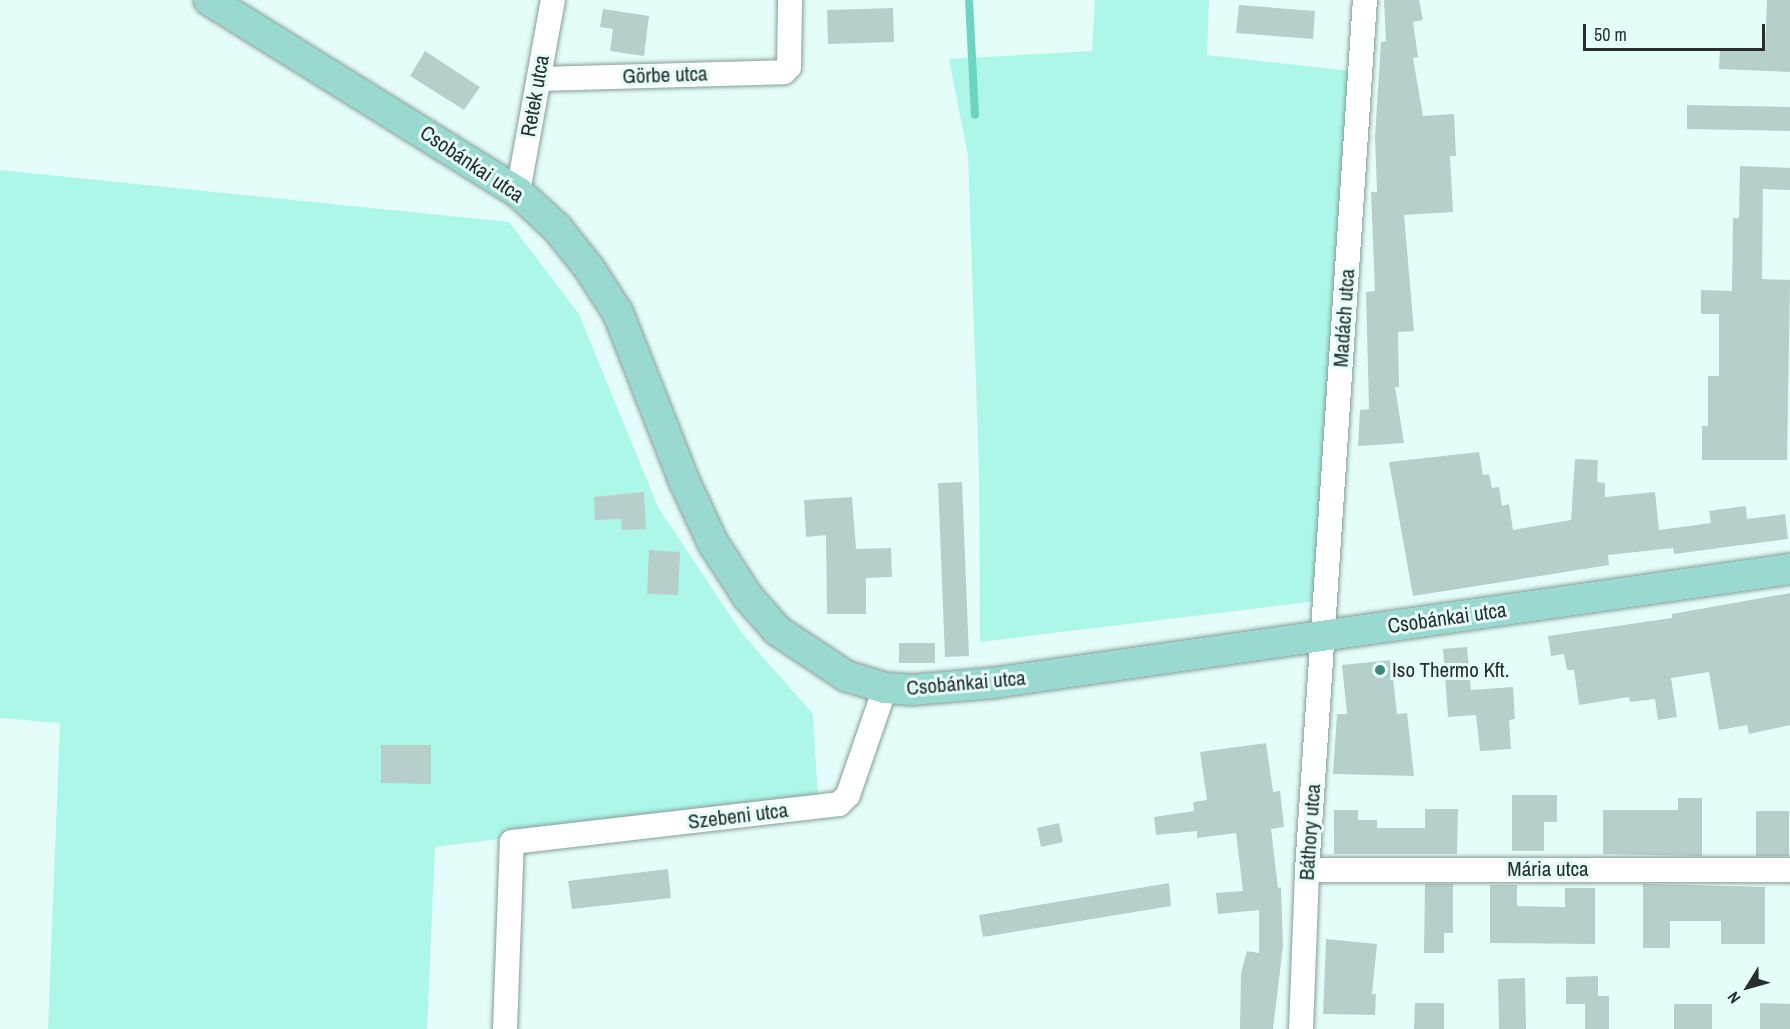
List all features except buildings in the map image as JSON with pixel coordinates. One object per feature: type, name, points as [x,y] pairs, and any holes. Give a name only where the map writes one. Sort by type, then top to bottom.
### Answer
[{"type":"main road","name":"Csobánkai utca","points":[[209,0],[518,192],[564,236],[618,313],[685,483],[713,543],[748,597],[778,631],[812,656],[846,676],[885,688],[940,689],[993,683],[1790,568]]},
{"type":"street","name":"Retek utca","points":[[518,192],[553,0]]},
{"type":"street","name":"Görbe utca","points":[[538,79],[784,72],[789,67],[790,0]]},
{"type":"street","name":"Madách utca","points":[[1323,636],[1365,0]]},
{"type":"street","name":"Báthory utca","points":[[1301,1029],[1307,870],[1323,636]]},
{"type":"street","name":"Szebeni utca","points":[[505,1029],[512,843],[839,804],[848,795],[885,688]]},
{"type":"street","name":"Mária utca","points":[[1307,870],[1790,870]]},
{"type":"green space","points":[[1095,0],[1209,0],[1207,55],[1351,71],[1317,601],[980,642],[979,471],[968,156],[949,59],[1092,51]]},
{"type":"green space","points":[[0,170],[509,222],[579,314],[658,507],[741,632],[813,714],[818,799],[435,847],[427,1029],[48,1029],[60,723],[0,718]]},
{"type":"waterway","points":[[969,0],[975,115]]},
{"type":"place","name":"Iso Thermo Kft.","points":[[1380,670]]}]
